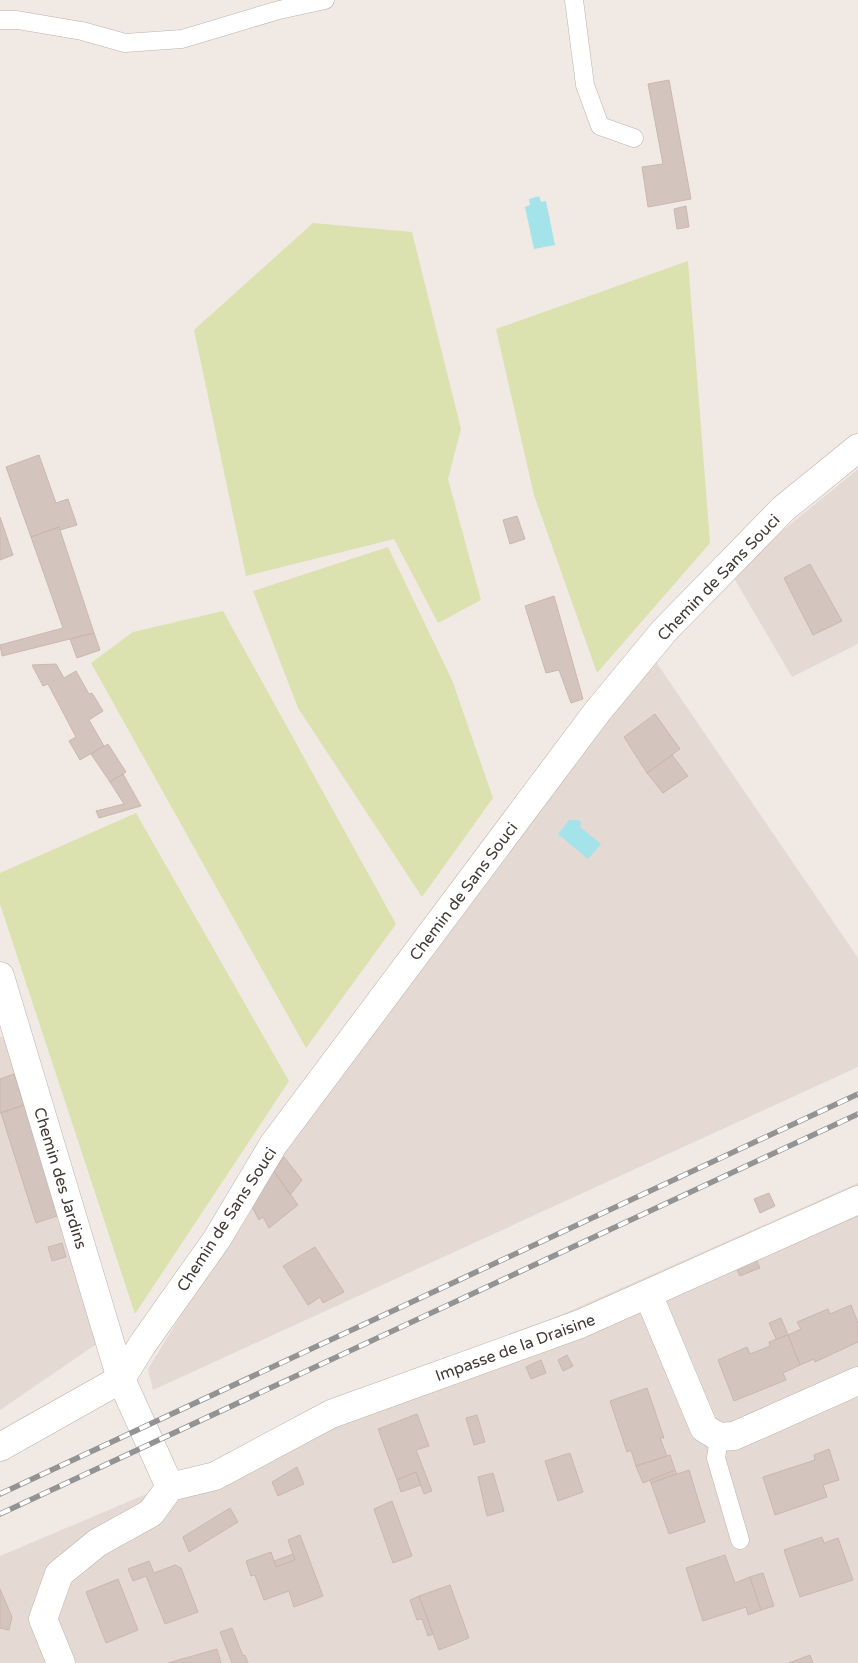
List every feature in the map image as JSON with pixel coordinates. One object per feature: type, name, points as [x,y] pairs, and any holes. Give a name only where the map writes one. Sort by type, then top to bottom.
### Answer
[{"type":"street","name":"Chemin de Sans Souci","points":[[121,1379],[142,1345],[217,1240],[273,1145],[597,712],[664,631],[783,510],[858,448]]},
{"type":"street","name":"Chemin des Jardins","points":[[0,976],[121,1379],[170,1487]]},
{"type":"street","name":"Impasse de la Draisine","points":[[170,1487],[215,1476],[331,1414],[580,1324],[858,1200]]},
{"type":"street","points":[[648,1294],[704,1428],[719,1437],[734,1436],[858,1381]]},
{"type":"street","points":[[0,1447],[121,1379]]},
{"type":"street","points":[[61,1663],[43,1619],[59,1574],[96,1543],[151,1513],[170,1487]]},
{"type":"lane","points":[[0,20],[17,20],[82,31],[125,44],[182,39],[278,10],[325,0]]},
{"type":"lane","points":[[574,0],[585,85],[600,126],[634,138]]},
{"type":"lane","points":[[719,1437],[716,1458],[740,1540]]},
{"type":"shaded area","points":[[858,469],[858,644],[792,677],[731,573]]},
{"type":"shaded area","points":[[654,659],[858,958],[858,1067],[153,1390],[148,1369],[270,1170]]},
{"type":"shaded area","points":[[8,1036],[104,1339],[0,1410],[0,1037]]},
{"type":"shaded area","points":[[858,1183],[858,1663],[0,1663],[0,1556],[383,1394]]},
{"type":"green space","points":[[313,223],[412,232],[461,429],[448,479],[481,600],[438,623],[394,539],[246,576],[194,330]]},
{"type":"green space","points":[[688,261],[710,543],[597,673],[534,495],[496,329]]},
{"type":"green space","points":[[388,547],[452,680],[493,798],[422,897],[298,708],[253,591]]},
{"type":"green space","points":[[223,611],[396,924],[306,1048],[91,663],[133,632]]},
{"type":"green space","points":[[136,813],[289,1081],[135,1314],[0,904],[0,873]]},
{"type":"water","points":[[539,196],[541,202],[546,201],[555,245],[534,249],[525,207],[530,205],[529,199]]},
{"type":"water","points":[[570,819],[579,820],[581,823],[580,827],[601,844],[588,859],[558,834]]},
{"type":"building","points":[[669,80],[691,199],[648,207],[642,167],[663,164],[648,84]]},
{"type":"building","points":[[686,206],[689,227],[677,229],[674,209]]},
{"type":"building","points":[[39,455],[56,503],[68,499],[77,525],[60,530],[59,527],[31,537],[6,467]]},
{"type":"building","points":[[517,516],[525,539],[510,544],[503,520]]},
{"type":"building","points":[[0,517],[13,555],[0,560]]},
{"type":"building","points":[[59,527],[94,633],[2,656],[0,645],[63,628],[31,537]]},
{"type":"building","points":[[810,564],[842,621],[813,635],[784,578]]},
{"type":"building","points":[[554,596],[583,699],[571,703],[559,670],[546,673],[525,606]]},
{"type":"building","points":[[94,633],[100,650],[77,658],[70,639]]},
{"type":"building","points":[[56,664],[64,678],[76,671],[89,694],[92,693],[103,711],[89,720],[104,746],[80,760],[69,741],[76,737],[48,684],[43,686],[32,665]]},
{"type":"building","points":[[655,714],[680,749],[647,773],[624,737]]},
{"type":"building","points":[[108,744],[126,772],[110,782],[91,754]]},
{"type":"building","points":[[672,755],[688,776],[663,793],[647,773]]},
{"type":"building","points":[[123,774],[141,806],[99,818],[96,811],[124,804],[110,782]]},
{"type":"building","points":[[14,1074],[24,1105],[0,1113],[0,1079]]},
{"type":"building","points":[[24,1105],[60,1215],[36,1223],[1,1113]]},
{"type":"building","points":[[284,1157],[302,1180],[290,1195],[274,1171]]},
{"type":"building","points":[[274,1171],[298,1205],[269,1228],[263,1217],[259,1220],[252,1207]]},
{"type":"building","points":[[769,1193],[775,1206],[760,1213],[754,1199]]},
{"type":"building","points":[[62,1243],[66,1257],[52,1261],[48,1247]]},
{"type":"building","points":[[315,1247],[344,1292],[323,1303],[320,1297],[308,1305],[283,1266]]},
{"type":"building","points":[[756,1259],[760,1268],[740,1276],[736,1268]]},
{"type":"building","points":[[851,1305],[858,1323],[858,1342],[815,1362],[814,1359],[800,1365],[788,1335],[801,1329],[797,1322],[828,1309],[830,1314]]},
{"type":"building","points":[[781,1318],[788,1335],[776,1339],[769,1323]]},
{"type":"building","points":[[788,1335],[800,1365],[783,1373],[786,1380],[734,1401],[718,1360],[747,1347],[750,1354],[770,1346],[769,1342]]},
{"type":"building","points":[[567,1355],[573,1366],[563,1371],[558,1360]]},
{"type":"building","points":[[541,1360],[546,1373],[531,1379],[526,1367]]},
{"type":"building","points":[[647,1388],[664,1438],[660,1438],[667,1456],[636,1466],[631,1450],[627,1452],[610,1401]]},
{"type":"building","points":[[417,1414],[429,1446],[416,1450],[432,1491],[424,1494],[416,1472],[397,1480],[378,1429]]},
{"type":"building","points":[[477,1415],[485,1442],[474,1445],[466,1418]]},
{"type":"building","points":[[829,1449],[839,1480],[823,1485],[827,1497],[775,1515],[763,1477],[815,1460],[814,1455]]},
{"type":"building","points":[[570,1453],[583,1492],[558,1501],[545,1461]]},
{"type":"building","points":[[670,1455],[675,1470],[643,1483],[636,1466]]},
{"type":"building","points":[[297,1467],[304,1484],[278,1496],[272,1482]]},
{"type":"building","points":[[675,1470],[677,1473],[651,1483],[650,1480]]},
{"type":"building","points":[[689,1470],[705,1522],[669,1534],[651,1483]]},
{"type":"building","points":[[416,1472],[421,1485],[401,1492],[397,1480]]},
{"type":"building","points":[[493,1473],[504,1511],[487,1516],[478,1477]]},
{"type":"building","points":[[392,1501],[412,1556],[393,1563],[374,1509]]},
{"type":"building","points":[[230,1508],[238,1522],[189,1552],[183,1537]]},
{"type":"building","points":[[300,1535],[323,1596],[294,1607],[289,1591],[264,1600],[255,1575],[251,1576],[246,1561],[271,1552],[276,1567],[295,1560],[288,1540]]},
{"type":"building","points":[[822,1537],[824,1543],[838,1538],[853,1580],[800,1597],[784,1550]]},
{"type":"building","points":[[293,1554],[295,1560],[276,1567],[274,1561]]},
{"type":"building","points":[[725,1555],[735,1583],[750,1577],[761,1610],[748,1615],[746,1607],[703,1621],[686,1568]]},
{"type":"building","points":[[149,1561],[154,1573],[175,1565],[181,1568],[198,1612],[165,1624],[146,1576],[133,1581],[128,1569]]},
{"type":"building","points":[[763,1573],[774,1606],[761,1610],[750,1577]]},
{"type":"building","points":[[118,1579],[138,1630],[106,1643],[86,1592]]},
{"type":"building","points":[[450,1585],[469,1638],[439,1650],[419,1596]]},
{"type":"building","points":[[0,1589],[12,1617],[9,1630],[0,1628]]},
{"type":"building","points":[[419,1596],[433,1634],[428,1636],[422,1619],[417,1620],[410,1600]]},
{"type":"building","points":[[232,1628],[243,1656],[245,1655],[248,1663],[232,1663],[220,1632]]},
{"type":"building","points":[[217,1649],[221,1663],[168,1663]]},
{"type":"building","points":[[810,1655],[813,1663],[789,1663]]},
{"type":"railway","points":[[0,1494],[858,1094]]},
{"type":"railway","points":[[0,1514],[858,1114]]}]
